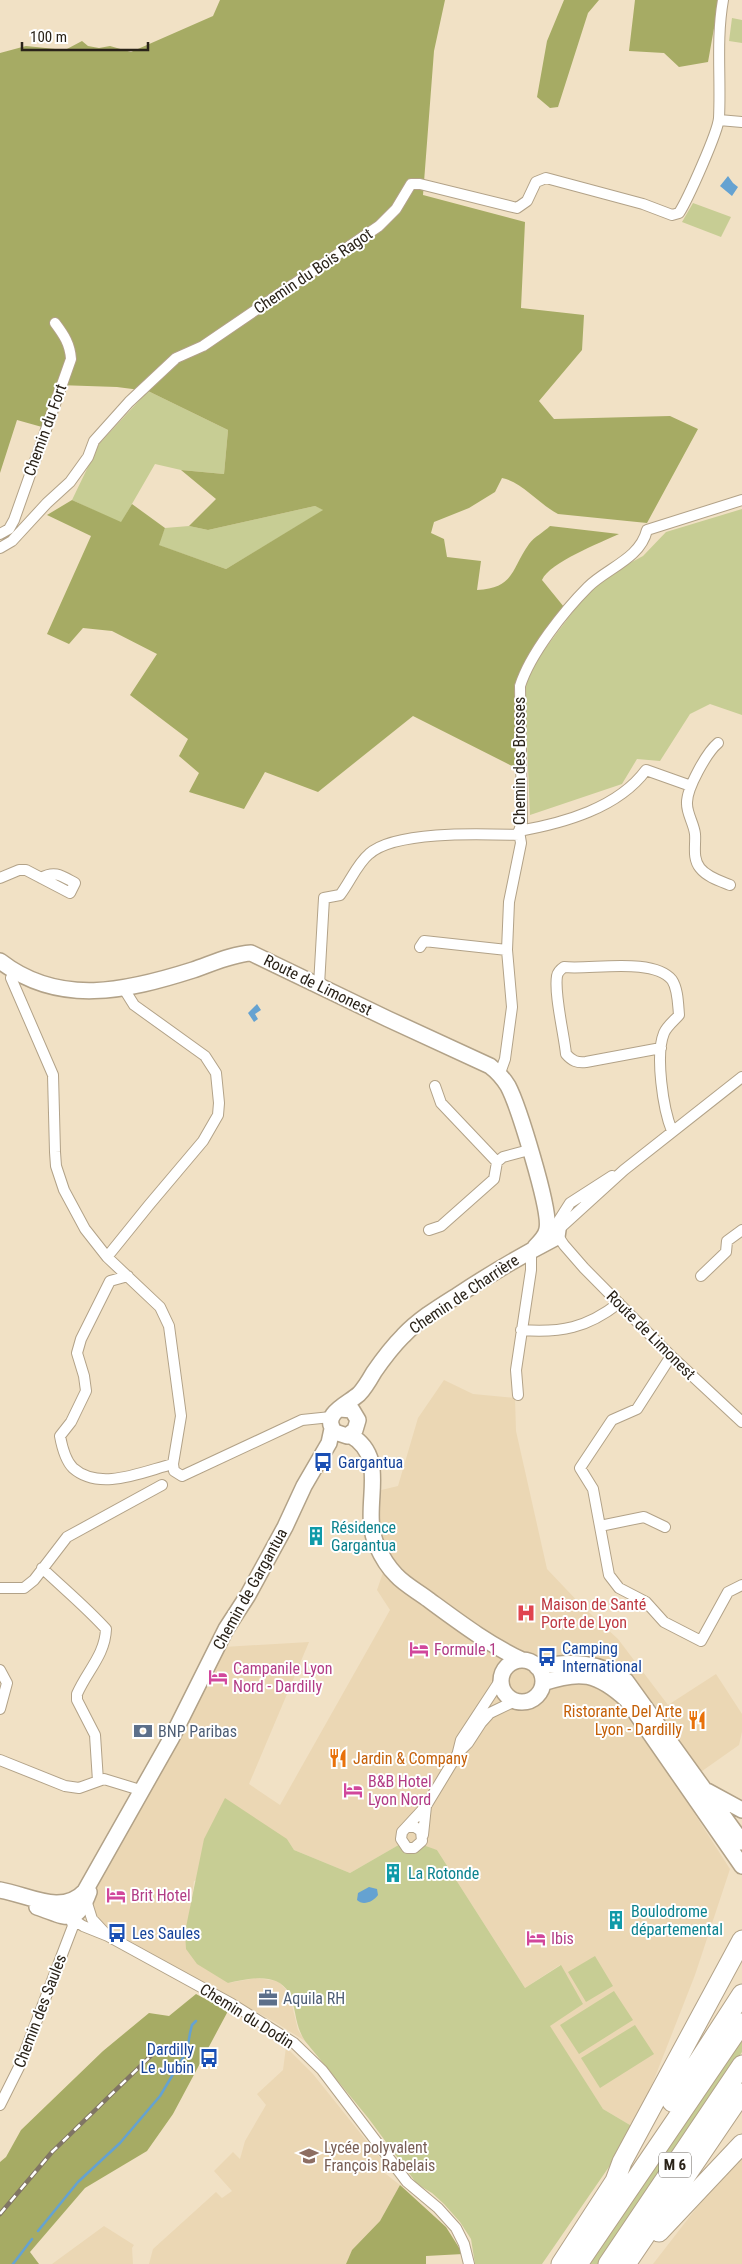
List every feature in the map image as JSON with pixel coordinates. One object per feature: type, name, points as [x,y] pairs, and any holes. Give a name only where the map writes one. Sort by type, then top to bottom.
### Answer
[{"type":"highway","points":[[615,2181],[622,2162],[742,1940]]},
{"type":"highway","points":[[561,2264],[615,2181],[638,2154],[742,1994]]},
{"type":"highway","name":"M 6","points":[[578,2264],[742,2023]]},
{"type":"highway","name":"M 6","points":[[608,2264],[742,2065]]},
{"type":"highway","points":[[626,2264],[742,2092]]},
{"type":"highway","points":[[631,2264],[742,2144]]},
{"type":"street","points":[[723,0],[718,34],[719,120],[742,122]]},
{"type":"street","name":"Chemin du Bois Ragot","points":[[0,548],[12,541],[47,503],[70,482],[88,457],[94,441],[129,402],[176,358],[203,346],[358,242],[392,214],[411,184],[420,184],[517,208],[527,201],[536,182],[546,178],[643,204],[672,215],[676,214],[683,206],[694,184],[719,120]]},
{"type":"street","name":"Chemin du Fort","points":[[0,534],[9,528],[14,520],[71,358],[70,348],[64,335],[55,323]]},
{"type":"street","name":"Chemin des Brosses","points":[[500,1074],[505,1059],[512,1007],[507,950],[509,902],[521,843],[519,833],[522,822],[520,686],[523,675],[539,648],[576,600],[589,586],[640,548],[647,530],[742,500]]},
{"type":"street","points":[[718,743],[710,749],[691,786],[686,803],[695,832],[695,858],[700,869],[714,879],[730,885]]},
{"type":"street","points":[[319,985],[324,898],[340,895],[368,854],[383,845],[428,837],[519,833],[558,822],[604,805],[624,793],[646,770],[691,786]]},
{"type":"street","points":[[0,878],[19,870],[26,870],[41,878]]},
{"type":"street","points":[[420,947],[424,941],[507,950]]},
{"type":"street","name":"Route de Limonest","points":[[0,961],[14,972],[34,982],[62,988],[96,991],[124,989],[244,953],[251,953],[490,1066],[500,1074],[508,1087],[519,1114],[554,1232],[670,1356],[742,1422]]},
{"type":"street","points":[[661,1048],[586,1062],[575,1062],[570,1059],[566,1054],[559,1003],[557,976],[559,970],[564,967],[637,965],[668,977],[675,989],[679,1014],[664,1032],[661,1048],[666,1116],[672,1131]]},
{"type":"street","points":[[14,972],[11,978],[53,1075],[55,1152],[60,1179],[85,1229],[107,1257],[160,1307],[169,1326],[181,1416],[173,1464],[174,1471],[179,1475],[188,1473],[302,1420],[312,1420],[341,1426],[368,1450],[373,1469],[370,1519],[377,1546],[395,1575],[473,1633],[537,1667],[543,1683],[534,1699],[524,1702],[515,1701],[504,1693],[502,1676],[493,1653],[473,1633]]},
{"type":"street","points":[[107,1257],[203,1141],[218,1115],[219,1088],[216,1072],[205,1056],[134,1004],[124,989]]},
{"type":"street","name":"Chemin de Charrière","points":[[341,1426],[360,1393],[393,1347],[413,1326],[476,1283],[532,1249],[624,1170],[742,1077]]},
{"type":"street","points":[[435,1086],[441,1103],[496,1162]]},
{"type":"street","points":[[429,1230],[441,1226],[494,1179],[496,1162],[503,1156],[529,1150]]},
{"type":"street","name":"Chemin de Charrière","points":[[554,1232],[570,1203],[607,1178],[624,1170]]},
{"type":"street","points":[[701,1276],[726,1252],[727,1241],[742,1230]]},
{"type":"street","points":[[518,1395],[516,1370],[531,1270],[532,1249]]},
{"type":"street","points":[[128,1276],[110,1281],[81,1340],[77,1353],[84,1376],[86,1391],[70,1422],[60,1436],[64,1452],[72,1468],[88,1476],[107,1478],[136,1475],[173,1464]]},
{"type":"street","points":[[521,1330],[546,1332],[571,1329],[590,1322],[619,1303]]},
{"type":"street","points":[[670,1356],[638,1409],[612,1420],[580,1468],[593,1489],[609,1575],[619,1588],[646,1602],[664,1622],[701,1642],[728,1592],[742,1585]]},
{"type":"street","name":"Chemin de Gargantua","points":[[76,1906],[140,1790],[172,1737],[226,1629],[248,1595],[341,1426]]},
{"type":"street","points":[[0,1588],[24,1588],[34,1580],[67,1537],[162,1485]]},
{"type":"street","points":[[600,1526],[644,1517],[665,1527]]},
{"type":"street","points":[[42,1568],[72,1597],[90,1611],[106,1629],[106,1642],[77,1694],[95,1735],[98,1781]]},
{"type":"street","points":[[458,1753],[461,1740],[510,1664],[522,1660]]},
{"type":"street","points":[[537,1667],[553,1664],[586,1664],[604,1668],[626,1681],[742,1842]]},
{"type":"street","points":[[0,1670],[8,1683],[0,1709]]},
{"type":"street","points":[[543,1683],[571,1675],[586,1675],[600,1679],[613,1687],[627,1700],[742,1866]]},
{"type":"street","points":[[426,1806],[422,1842],[418,1847],[407,1848],[401,1839],[402,1832],[426,1806],[458,1753],[468,1743],[490,1713],[515,1701]]},
{"type":"street","points":[[0,1760],[65,1786],[79,1788],[104,1779],[140,1790]]},
{"type":"street","points":[[706,1791],[742,1810]]},
{"type":"street","points":[[407,1827],[418,1828],[423,1835]]},
{"type":"street","points":[[0,1890],[56,1904],[76,1906]]},
{"type":"street","points":[[0,1898],[41,1908],[61,1917],[76,1906]]},
{"type":"street","name":"Chemin du Dodin","points":[[76,1906],[108,1936]]},
{"type":"street","name":"Chemin du Dodin","points":[[76,1906],[83,1926],[108,1936],[269,2026],[294,2043],[322,2070],[407,2182],[438,2208],[456,2228],[464,2244],[469,2264]]},
{"type":"street","name":"Chemin des Saules","points":[[0,2105],[19,2067],[46,2001],[73,1926],[76,1906]]},
{"type":"shaded area","points":[[444,1380],[473,1394],[515,1398],[516,1431],[547,1569],[583,1607],[618,1639],[668,1705],[716,1674],[742,1714],[742,1732],[739,1745],[678,1788],[730,1869],[695,1975],[635,2128],[603,2109],[549,2026],[560,1965],[525,1988],[437,1850],[402,1843],[350,1873],[294,1850],[287,1839],[194,1881],[185,1932],[228,1983],[256,1978],[278,1981],[289,1993],[298,2030],[305,2041],[105,1927],[94,1914],[90,1895],[224,1647],[309,1642],[249,1784],[280,1805],[390,1610],[377,1590],[388,1558],[376,1520],[377,1491],[398,1486],[418,1418]]},
{"type":"shaded area","name":"Lycée polyvalent François Rabelais","points":[[286,2047],[313,2074],[385,2164],[382,2171],[400,2185],[380,2221],[352,2250],[346,2264],[149,2264],[153,2249],[216,2192],[222,2198],[232,2191],[214,2171],[233,2152],[240,2159],[245,2141],[266,2105],[257,2094],[283,2070]]},
{"type":"shaded area","points":[[742,2154],[742,2264],[653,2264],[725,2171]]},
{"type":"shaded area","points":[[104,2226],[134,2245],[132,2248],[133,2264],[52,2264]]},
{"type":"green space","points":[[220,0],[445,0],[434,51],[423,195],[525,222],[521,308],[584,315],[582,350],[539,401],[554,419],[670,416],[698,429],[647,523],[558,514],[517,484],[502,478],[495,492],[469,508],[434,522],[431,533],[444,539],[447,557],[481,561],[477,590],[499,585],[505,581],[515,569],[529,544],[550,526],[619,534],[565,560],[555,566],[542,580],[564,607],[526,660],[514,686],[518,769],[413,716],[318,792],[265,772],[244,809],[189,792],[199,773],[179,756],[188,739],[130,695],[157,654],[112,631],[83,628],[69,644],[47,634],[91,536],[47,515],[72,500],[121,522],[132,504],[165,528],[159,545],[226,569],[323,510],[315,506],[208,530],[189,526],[216,499],[181,470],[224,474],[228,430],[148,391],[117,387],[58,385],[42,427],[17,420],[0,473],[0,53],[26,46],[65,50],[82,41],[88,46],[99,48],[110,46],[131,52],[213,16]]},
{"type":"green space","points":[[564,0],[599,0],[588,13],[558,107],[550,108],[537,97],[547,41]]},
{"type":"green space","points":[[635,0],[719,0],[708,62],[679,67],[664,53],[629,51]]},
{"type":"green space","points":[[732,18],[742,20],[742,43],[729,41]]},
{"type":"green space","points":[[693,203],[731,217],[721,237],[682,222]]},
{"type":"green space","points":[[148,391],[228,430],[224,474],[181,470],[155,464],[121,523],[72,500],[99,444]]},
{"type":"green space","points":[[315,506],[324,510],[226,569],[158,545],[165,528],[189,526],[208,530]]},
{"type":"green space","points":[[742,509],[742,715],[710,704],[690,714],[660,761],[637,759],[622,784],[530,815],[525,698],[527,677],[541,654],[587,593],[615,571],[643,556],[666,532]]},
{"type":"green space","points":[[225,1798],[287,1839],[294,1850],[350,1873],[402,1843],[420,1844],[437,1850],[525,1988],[561,1965],[583,2004],[550,2026],[603,2109],[635,2128],[542,2264],[475,2264],[471,2239],[460,2222],[432,2193],[417,2184],[369,2119],[305,2041],[299,2029],[292,1999],[284,1986],[269,1979],[261,1978],[228,1983],[197,1964],[186,1949],[185,1932],[204,1839]]},
{"type":"green space","points":[[595,1956],[613,1986],[586,2002],[568,1972]]},
{"type":"green space","points":[[614,1991],[633,2020],[579,2054],[560,2025]]},
{"type":"green space","points":[[196,1994],[228,2011],[173,2114],[147,2151],[85,2188],[30,2252],[39,2264],[0,2264],[0,2162],[6,2157],[21,2130],[103,2051],[149,2013],[169,2016]]},
{"type":"green space","points":[[635,2025],[654,2054],[600,2088],[581,2058]]},
{"type":"green space","points":[[742,2035],[742,2052],[599,2264],[584,2264]]},
{"type":"green space","points":[[400,2185],[446,2227],[463,2254],[426,2256],[426,2264],[346,2264],[352,2250],[380,2221]]},
{"type":"water","points":[[728,176],[738,187],[732,196],[720,186]]},
{"type":"water","points":[[257,1004],[261,1010],[255,1014],[258,1019],[254,1022],[248,1013]]},
{"type":"water","points":[[369,1887],[377,1889],[378,1895],[371,1901],[359,1902],[357,1900],[358,1893]]},
{"type":"waterway","points":[[38,2231],[78,2182],[120,2143],[160,2096],[187,2051],[192,2025],[196,2021]]},
{"type":"waterway","points":[[13,2264],[32,2239]]},
{"type":"railway","points":[[0,2214],[52,2152],[160,2047]]},
{"type":"place","name":"Gargantua","points":[[323,1462]]},
{"type":"place","name":"Résidence Gargantua","points":[[316,1536]]},
{"type":"place","name":"Maison de Santé Porte de Lyon","points":[[526,1613]]},
{"type":"place","name":"Formule 1","points":[[419,1649]]},
{"type":"place","name":"Camping International","points":[[547,1657]]},
{"type":"place","name":"Campanile Lyon Nord - Dardilly","points":[[218,1677]]},
{"type":"place","name":"Ristorante Del Arte Lyon - Dardilly","points":[[697,1720]]},
{"type":"place","name":"BNP Paribas","points":[[143,1731]]},
{"type":"place","name":"Jardin & Company","points":[[338,1758]]},
{"type":"place","name":"B&B Hotel Lyon Nord","points":[[353,1790]]},
{"type":"place","name":"La Rotonde","points":[[393,1873]]},
{"type":"place","name":"Brit Hotel","points":[[116,1895]]},
{"type":"place","name":"Boulodrome départemental","points":[[616,1920]]},
{"type":"place","name":"Les Saules","points":[[117,1933]]},
{"type":"place","name":"Ibis","points":[[536,1938]]},
{"type":"place","name":"Aquila RH","points":[[268,1998]]},
{"type":"place","name":"Dardilly Le Jubin","points":[[209,2058]]},
{"type":"place","name":"Lycée polyvalent François Rabelais","points":[[309,2156]]}]
